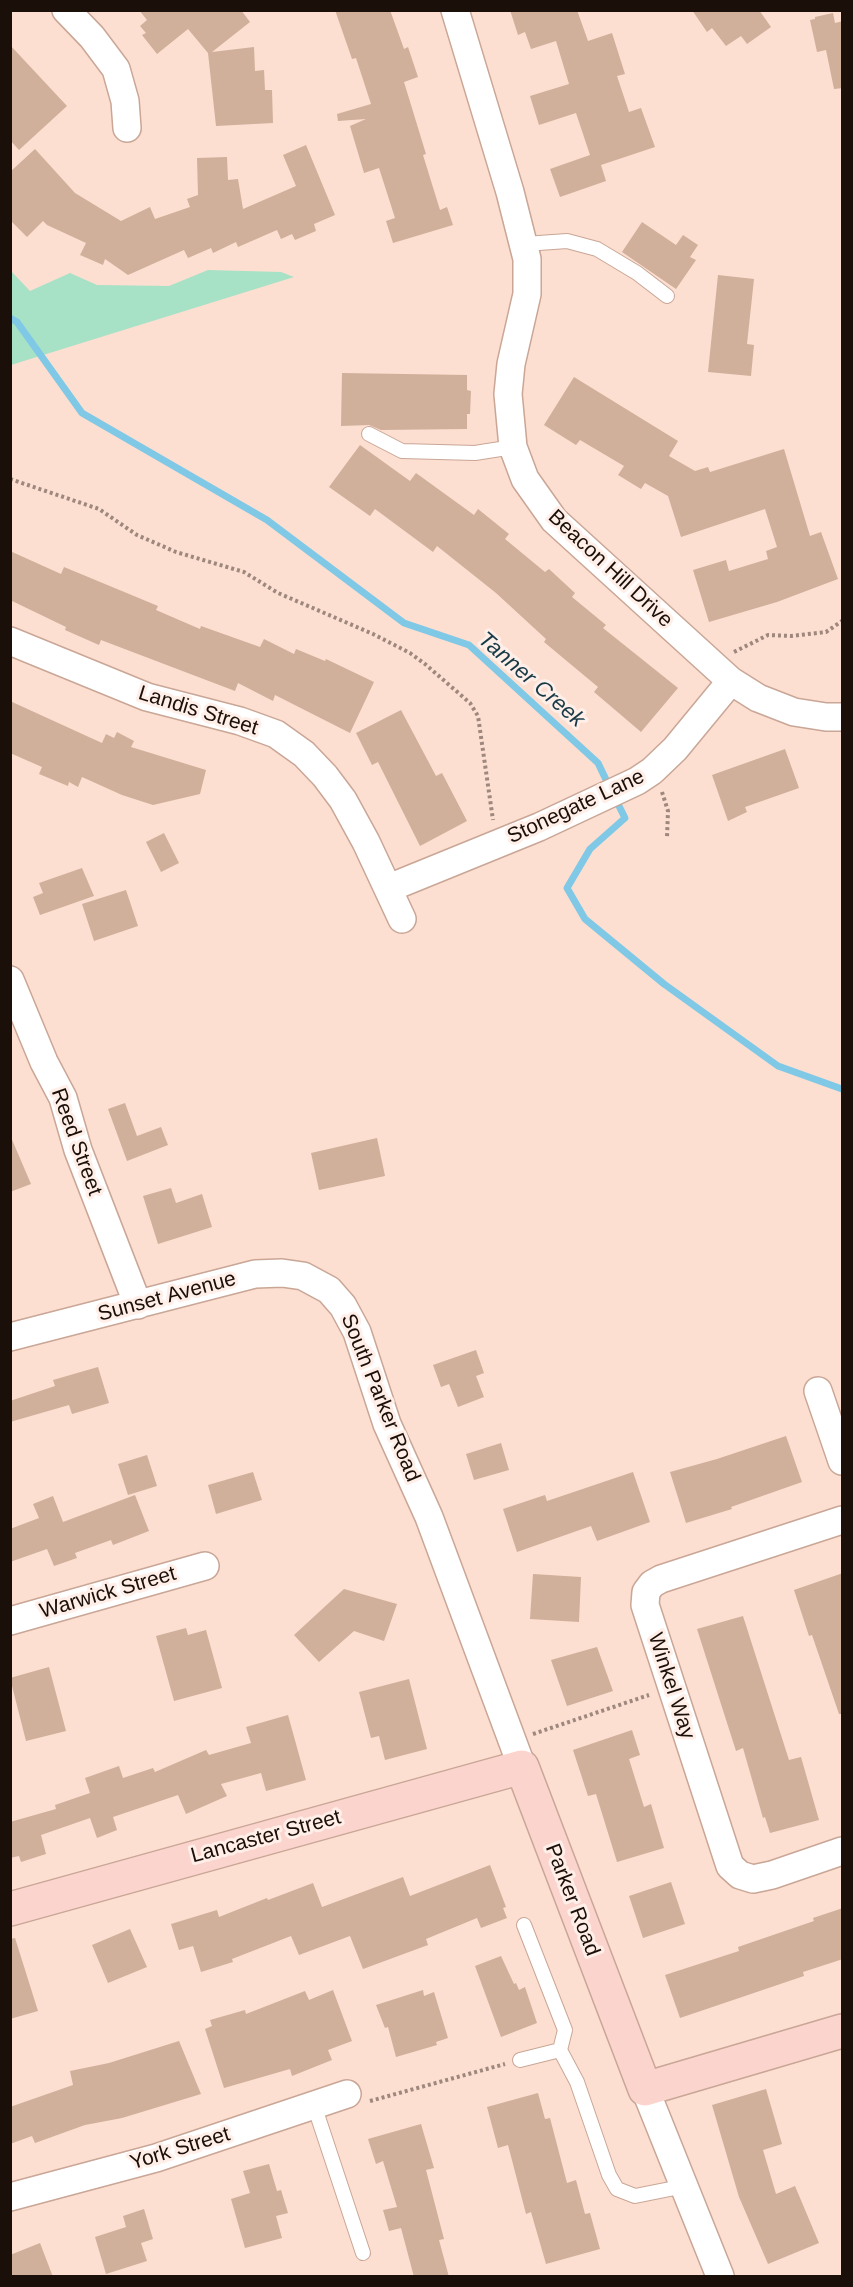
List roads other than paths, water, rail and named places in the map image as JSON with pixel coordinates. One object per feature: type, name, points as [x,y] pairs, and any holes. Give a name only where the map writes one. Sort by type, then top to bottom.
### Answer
[{"type":"street","points":[[66,10],[92,37],[116,69],[125,101],[127,128]]},
{"type":"street","name":"Beacon Hill Drive","points":[[455,10],[525,243],[527,294],[508,381],[513,447],[525,479],[554,520],[728,669],[758,698],[794,712],[812,716],[843,717]]},
{"type":"street","name":"Landis Street","points":[[10,641],[147,697],[240,721],[276,734],[304,754],[325,776],[347,808],[402,919]]},
{"type":"street","name":"Stonegate Lane","points":[[388,888],[648,783],[652,771],[675,749],[728,669]]},
{"type":"street","name":"Reed Street","points":[[10,980],[44,1062],[63,1098],[78,1150],[138,1305]]},
{"type":"street","name":"Sunset Avenue","points":[[10,1337],[255,1274],[292,1274],[303,1276],[322,1285]]},
{"type":"street","name":"South Parker Road","points":[[322,1285],[336,1296],[349,1316],[366,1357],[387,1424],[429,1517]]},
{"type":"street","points":[[818,1391],[843,1461]]},
{"type":"street","name":"Parker Road","points":[[429,1517],[516,1753],[645,2089]]},
{"type":"street","name":"Winkel Way","points":[[843,1520],[661,1579],[652,1584],[646,1592],[645,1605],[730,1866],[740,1875],[753,1879],[772,1875],[843,1851]]},
{"type":"street","name":"Warwick Street","points":[[10,1621],[205,1566]]},
{"type":"street","name":"Lancaster Street","points":[[10,1909],[516,1753]]},
{"type":"street","points":[[720,2277],[645,2089],[843,2031]]},
{"type":"street","name":"York Street","points":[[10,2197],[156,2158],[347,2094]]},
{"type":"lane","points":[[525,243],[567,241],[597,249],[637,273],[668,296]]},
{"type":"lane","points":[[369,434],[402,451],[475,453],[513,447]]},
{"type":"lane","points":[[524,1925],[565,2030],[560,2050],[577,2082],[609,2175],[617,2189],[635,2196],[685,2186]]},
{"type":"lane","points":[[520,2060],[560,2050]]},
{"type":"lane","points":[[315,2105],[363,2253]]},
{"type":"waterway","name":"Tanner Creek","points":[[10,318],[17,322],[82,413],[267,520],[404,623],[469,645],[598,763],[610,788]]},
{"type":"waterway","name":"Tanner Creek","points":[[615,798],[625,818],[590,849],[567,888],[585,919],[664,984],[778,1066],[842,1089]]}]
